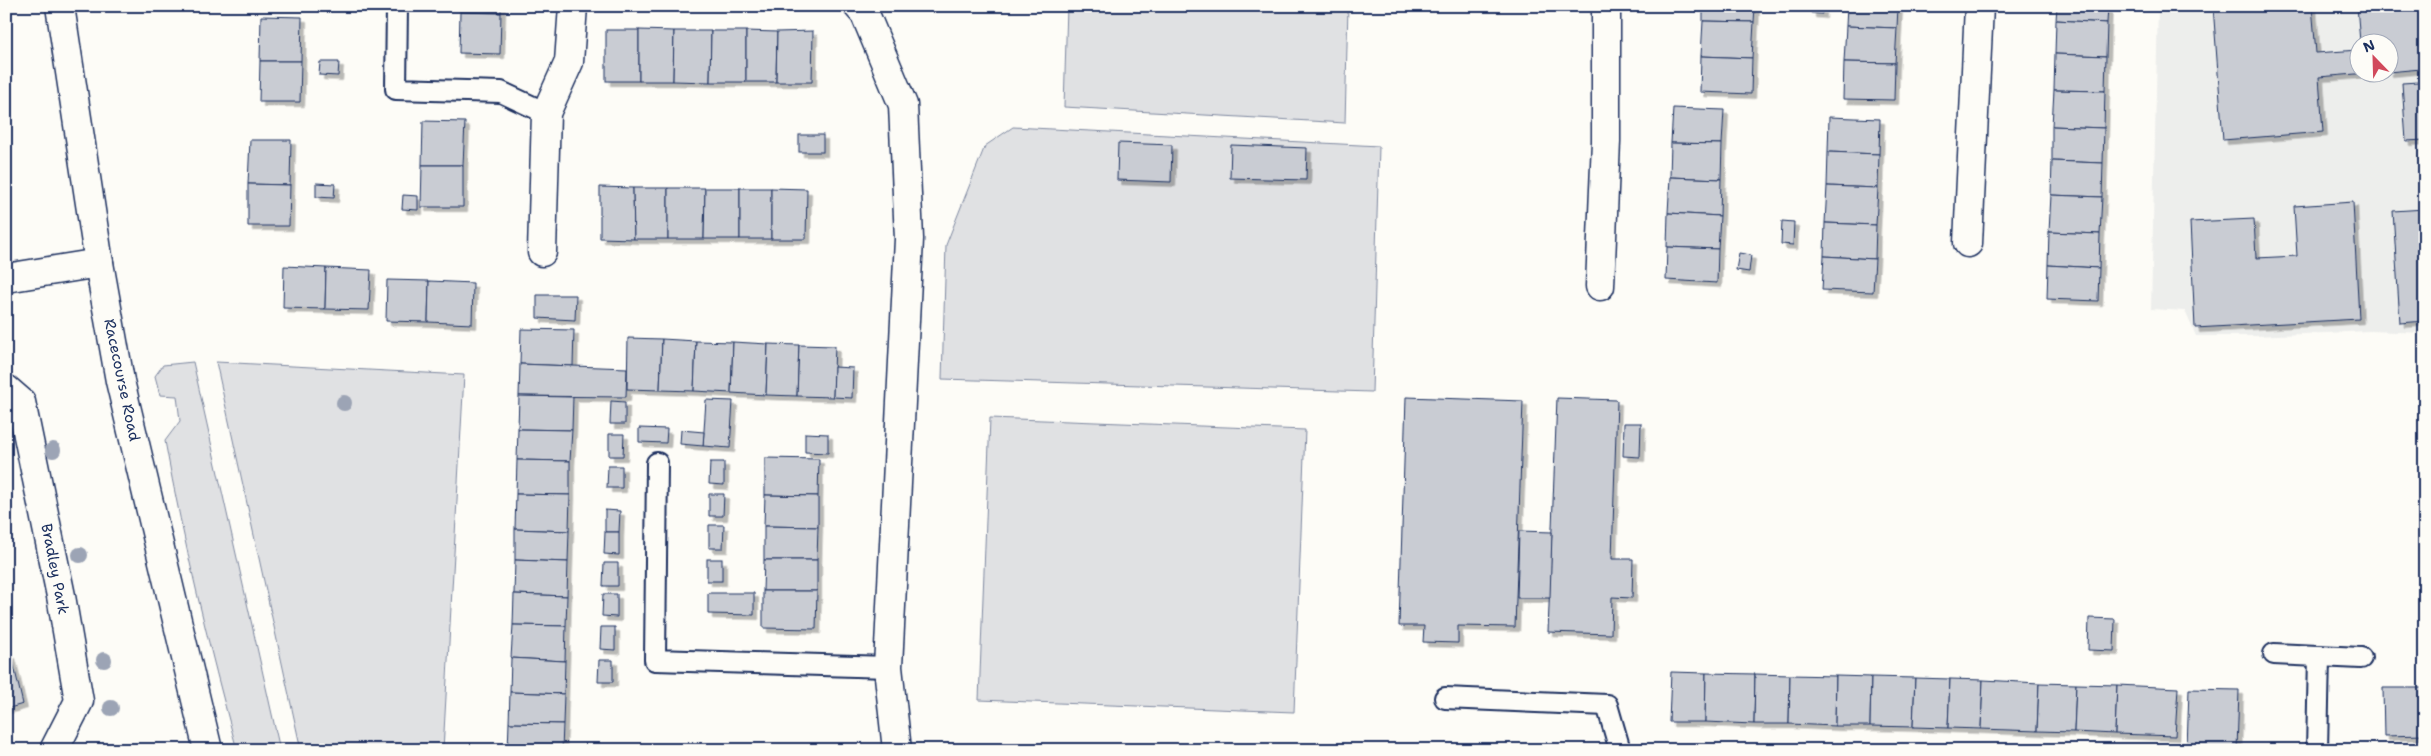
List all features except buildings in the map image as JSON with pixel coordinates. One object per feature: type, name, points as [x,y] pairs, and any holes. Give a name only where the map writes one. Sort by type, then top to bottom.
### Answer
[{"type":"street","name":"Racecourse Road","points":[[60,6],[99,264],[120,381],[208,750]]},
{"type":"street","points":[[542,252],[546,113],[569,62],[573,6]]},
{"type":"street","points":[[858,6],[866,14],[903,105],[907,174],[909,239],[888,667],[897,750]]},
{"type":"street","points":[[1600,286],[1606,141],[1606,6]]},
{"type":"street","points":[[1968,243],[1979,6]]},
{"type":"street","points":[[6,278],[99,264]]},
{"type":"street","name":"Bradley Park","points":[[6,389],[21,402],[61,596],[80,701],[54,750]]},
{"type":"lane","points":[[397,6],[396,89],[501,92],[546,113]]},
{"type":"lane","points":[[657,463],[655,660],[888,667]]},
{"type":"lane","points":[[2274,654],[2360,658]]},
{"type":"lane","points":[[2317,750],[2319,656]]},
{"type":"lane","points":[[1445,698],[1607,704],[1620,750]]},
{"type":"shaded area","points":[[1067,6],[1348,6],[1345,123],[1064,107]]},
{"type":"shaded area","points":[[2158,6],[2425,6],[2425,333],[2369,331],[2256,336],[2196,336],[2185,311],[2151,309]]},
{"type":"shaded area","points":[[1013,127],[1379,146],[1372,392],[942,379],[946,245],[985,146]]},
{"type":"shaded area","points":[[193,362],[280,750],[237,750],[189,557],[165,441],[180,421],[177,396],[160,395],[155,376],[163,365]]},
{"type":"shaded area","points":[[216,362],[464,375],[443,750],[301,750]]},
{"type":"shaded area","points":[[990,418],[1305,430],[1294,712],[979,700]]}]
